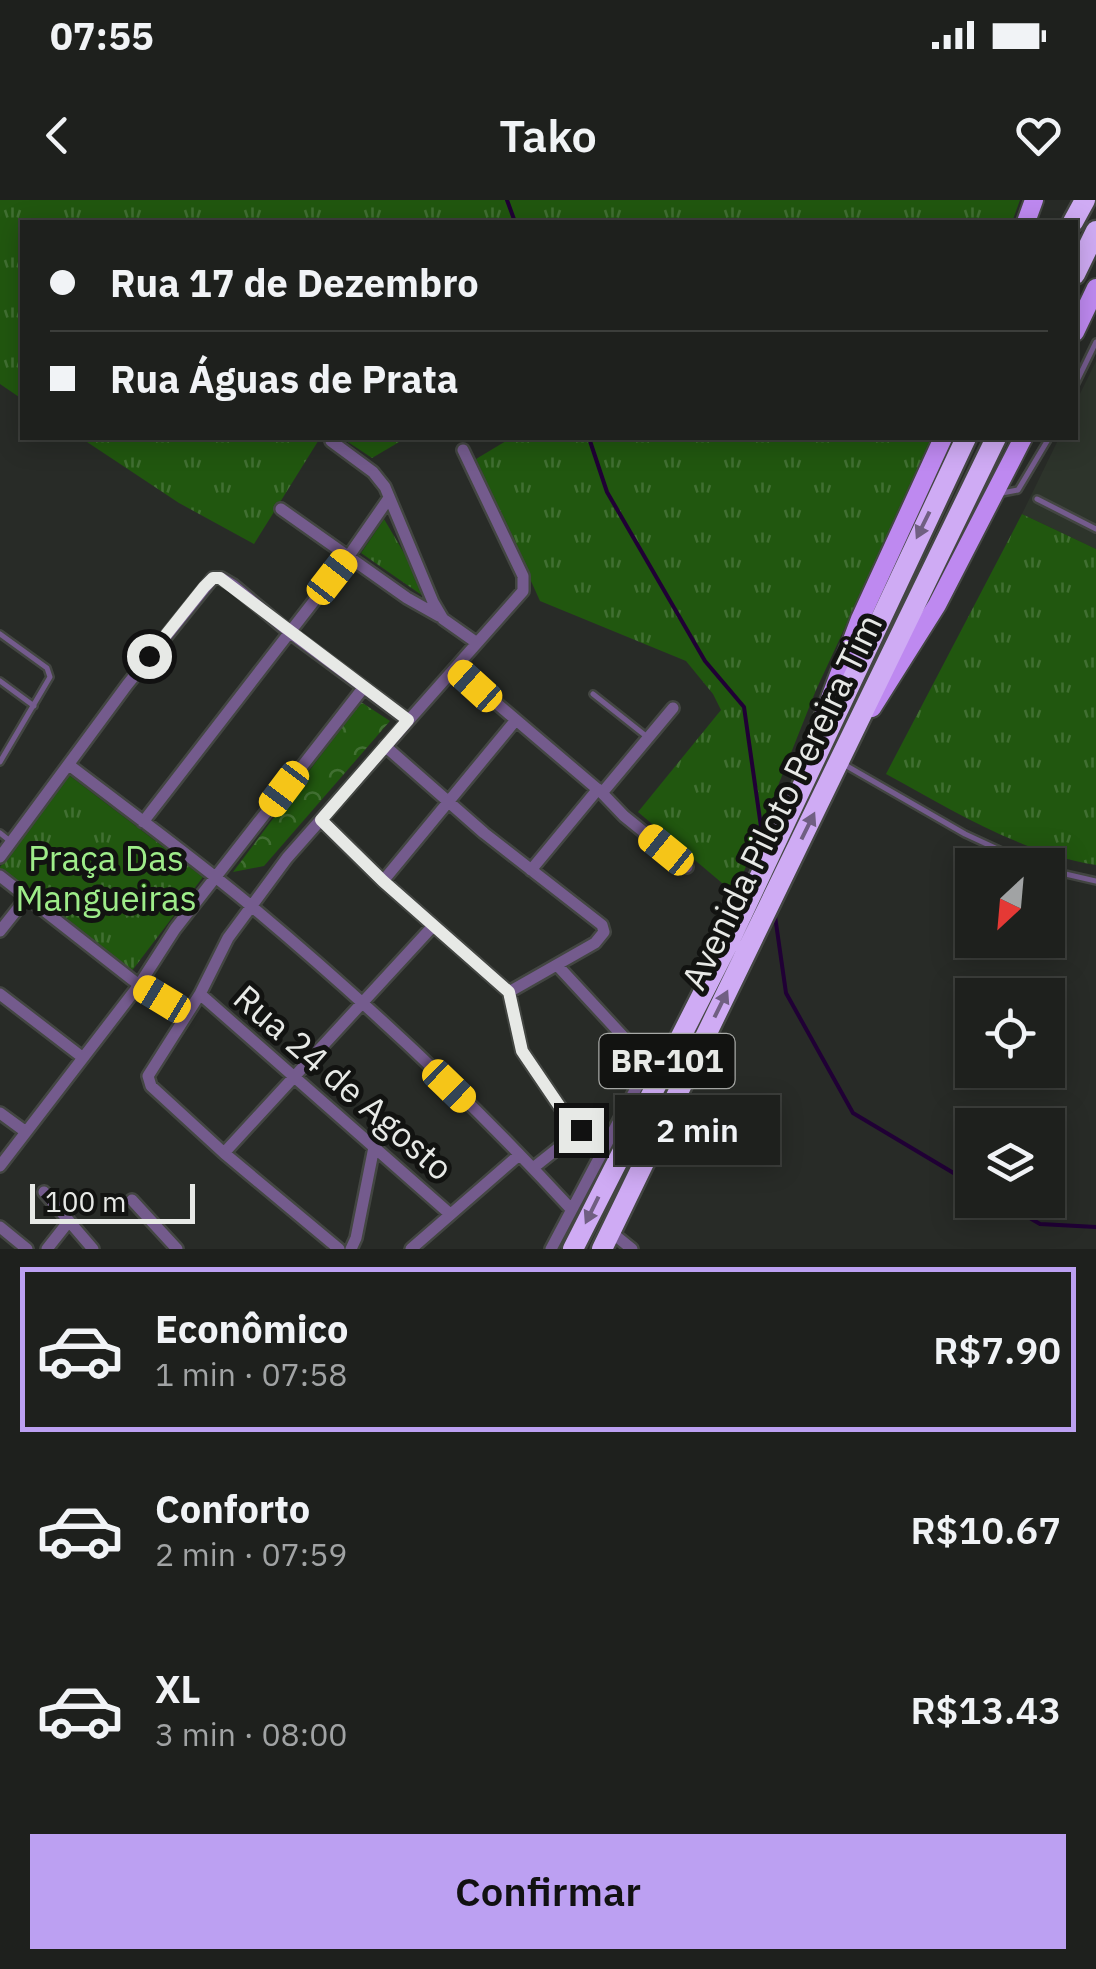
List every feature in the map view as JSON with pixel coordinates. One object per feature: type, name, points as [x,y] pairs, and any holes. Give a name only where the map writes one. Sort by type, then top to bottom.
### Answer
[{"type":"highway","points":[[1078,268],[1096,232]]},
{"type":"highway","name":"Avenida Piloto Pereira Tim","points":[[573,1249],[766,863],[965,440]]},
{"type":"highway","name":"Avenida Piloto Pereira Tim","points":[[606,1240],[995,440]]},
{"type":"main road","points":[[1078,326],[1096,288]]},
{"type":"main road","points":[[792,804],[860,619],[942,440]]},
{"type":"main road","points":[[851,738],[937,605],[1022,440]]},
{"type":"street","points":[[331,441],[373,472],[389,498],[443,619]]},
{"type":"street","points":[[339,1249],[151,1086],[148,1071],[200,994],[228,938],[250,905],[523,591],[523,576],[464,450]]},
{"type":"street","points":[[142,822],[389,498]]},
{"type":"street","points":[[282,510],[477,643]]},
{"type":"street","points":[[4,851],[194,598],[217,577],[408,720]]},
{"type":"street","points":[[455,668],[687,867]]},
{"type":"street","points":[[0,1166],[138,985],[175,929],[364,688]]},
{"type":"street","points":[[531,870],[674,708]]},
{"type":"street","points":[[383,881],[515,721]]},
{"type":"street","points":[[385,746],[604,928],[595,942],[509,992]]},
{"type":"street","points":[[69,765],[250,905],[362,1004],[571,1208]]},
{"type":"street","points":[[321,820],[383,881],[509,992],[522,1051],[560,1107],[601,1152]]},
{"type":"street","name":"Rua 24 de Agosto","points":[[0,876],[138,985],[186,1013]]},
{"type":"street","points":[[0,930],[27,898]]},
{"type":"street","points":[[224,1153],[433,926]]},
{"type":"street","points":[[551,1249],[651,1060],[557,965]]},
{"type":"street","points":[[0,994],[82,1058]]},
{"type":"street","name":"Rua 24 de Agosto","points":[[200,994],[450,1214]]},
{"type":"street","points":[[0,1112],[26,1132]]},
{"type":"street","points":[[534,1168],[581,1130]]},
{"type":"street","points":[[350,1249],[356,1238],[374,1147]]},
{"type":"street","points":[[411,1249],[519,1154]]},
{"type":"street","points":[[44,1192],[94,1249]]},
{"type":"street","points":[[132,1200],[177,1249]]},
{"type":"street","points":[[47,1249],[69,1221]]},
{"type":"street","points":[[0,1226],[27,1249]]},
{"type":"street","points":[[606,1240],[632,1249]]},
{"type":"lane","points":[[1078,380],[1092,359],[1096,342]]},
{"type":"lane","points":[[994,495],[1018,490],[1048,440]]},
{"type":"lane","points":[[1037,500],[1096,529]]},
{"type":"lane","points":[[0,634],[49,672],[47,683],[0,762]]},
{"type":"lane","points":[[0,682],[34,706]]},
{"type":"lane","points":[[593,694],[648,738]]},
{"type":"lane","points":[[840,762],[995,848]]},
{"type":"lane","points":[[0,834],[4,851]]},
{"type":"lane","points":[[1065,874],[1096,881]]},
{"type":"shaded area","points":[[1096,361],[1096,549],[1022,514],[1058,440],[1078,440],[1078,398]]},
{"type":"green space","points":[[0,200],[1020,200],[1013,220],[20,220],[20,398],[0,384]]},
{"type":"green space","points":[[84,440],[319,440],[254,544],[179,503]]},
{"type":"green space","points":[[345,440],[403,440],[372,458]]},
{"type":"green space","points":[[932,440],[816,690],[735,894],[638,812],[721,710],[713,694],[686,661],[540,601],[476,459],[506,441]]},
{"type":"green space","points":[[1022,514],[1096,549],[1096,865],[1065,858],[1065,848],[1034,848],[1014,840],[886,774]]},
{"type":"green space","points":[[384,519],[407,558],[423,596],[361,553]]},
{"type":"green space","points":[[361,702],[390,721],[264,866],[233,872]]},
{"type":"green space","name":"Praça Das Mangueiras","points":[[69,775],[203,877],[131,972],[0,873],[0,867]]},
{"type":"waterway","points":[[507,200],[514,220]]},
{"type":"waterway","points":[[590,440],[607,492],[705,661],[744,707],[764,848]]},
{"type":"waterway","points":[[775,916],[786,993],[853,1113],[955,1174]]},
{"type":"waterway","points":[[1030,1218],[1040,1224],[1096,1227]]},
{"type":"route","points":[[149,656],[204,587],[213,578],[220,578],[408,720],[321,820],[383,881],[509,992],[522,1051],[560,1107],[581,1130]]}]
